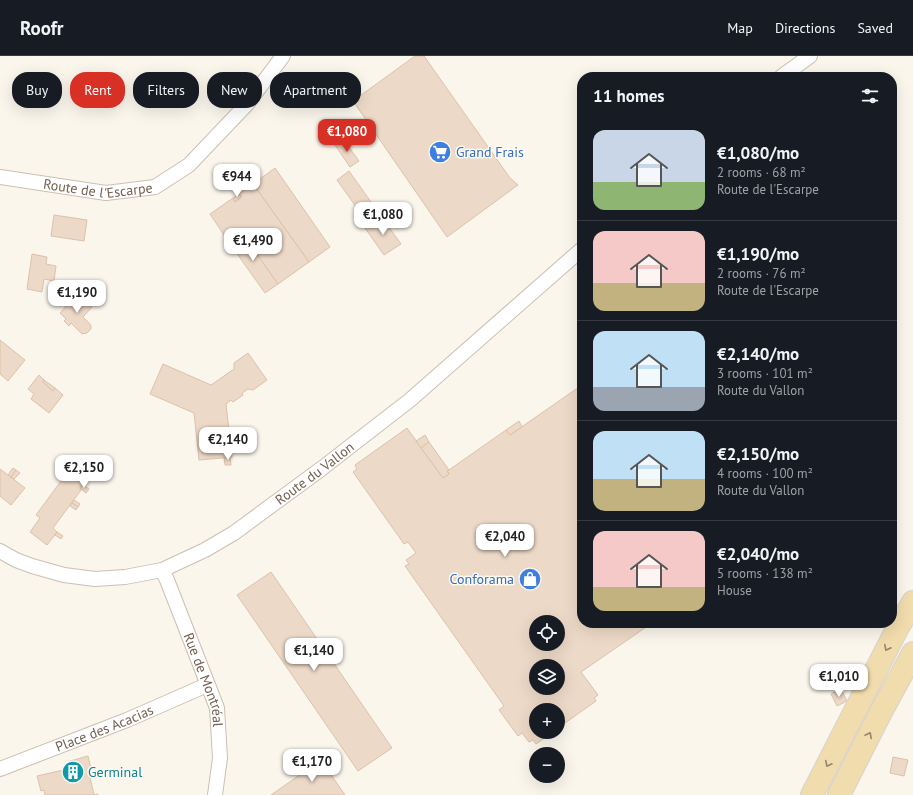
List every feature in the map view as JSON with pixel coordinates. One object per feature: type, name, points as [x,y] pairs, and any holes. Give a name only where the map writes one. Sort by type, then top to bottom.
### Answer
[{"type":"main road","points":[[812,795],[897,629],[913,602]]},
{"type":"main road","points":[[839,795],[913,653]]},
{"type":"street","name":"Route de l'Escarpe","points":[[0,177],[106,193],[155,187],[189,165],[247,104],[283,56]]},
{"type":"street","points":[[788,72],[810,56]]},
{"type":"street","name":"Route du Vallon","points":[[0,551],[16,560],[32,566],[64,575],[95,579],[125,577],[162,570],[195,555],[234,533],[321,469],[410,400],[577,252]]},
{"type":"street","name":"Rue de Montréal","points":[[162,570],[217,708],[220,758],[215,795]]},
{"type":"street","name":"Place des Acacias","points":[[0,769],[127,720],[207,685]]},
{"type":"building","name":"Grand Frais","points":[[415,56],[424,56],[510,178],[518,185],[447,237],[358,108],[361,108],[361,95]]},
{"type":"building","points":[[335,126],[343,139],[335,145],[326,132]]},
{"type":"building","points":[[343,139],[359,161],[350,167],[335,145]]},
{"type":"building","points":[[275,168],[330,247],[309,262],[253,184]]},
{"type":"building","points":[[349,171],[381,216],[369,225],[337,180]]},
{"type":"building","points":[[253,184],[309,262],[278,284],[241,232],[228,241],[210,214],[233,198],[235,202],[241,197],[239,194]]},
{"type":"building","points":[[239,194],[241,197],[235,202],[233,198]]},
{"type":"building","points":[[54,215],[87,220],[84,241],[51,236]]},
{"type":"building","points":[[381,216],[401,244],[384,255],[365,228]]},
{"type":"building","points":[[241,232],[278,284],[265,293],[228,241]]},
{"type":"building","points":[[32,254],[47,257],[46,264],[56,266],[54,281],[44,279],[42,292],[27,289]]},
{"type":"building","points":[[77,294],[92,307],[83,317],[91,325],[91,329],[87,333],[82,334],[71,323],[69,326],[64,321],[66,319],[60,313]]},
{"type":"building","points":[[0,340],[25,360],[8,381],[0,374]]},
{"type":"building","points":[[248,353],[267,380],[253,390],[248,389],[242,393],[243,395],[233,402],[231,400],[226,404],[232,457],[199,460],[194,413],[150,394],[163,364],[211,385],[234,369],[234,363]]},
{"type":"building","points":[[39,375],[44,380],[43,382],[53,391],[55,388],[63,395],[49,413],[31,399],[34,394],[28,389]]},
{"type":"building","points":[[44,380],[55,388],[53,391],[43,382]]},
{"type":"building","points":[[577,388],[577,628],[645,628],[581,672],[598,695],[594,698],[596,701],[565,723],[565,703],[529,703],[529,739],[543,739],[536,744],[533,740],[529,742],[522,733],[518,736],[499,710],[504,706],[405,566],[409,564],[406,560],[416,553],[408,542],[404,544],[353,472],[357,469],[355,465],[407,428],[443,478],[449,474],[447,471],[506,430],[510,435]]},
{"type":"building","points":[[519,421],[522,427],[510,435],[506,430]]},
{"type":"building","points":[[425,435],[429,442],[421,448],[416,441]]},
{"type":"building","points":[[429,442],[449,470],[447,471],[449,474],[443,478],[421,448]]},
{"type":"building","points":[[230,457],[231,465],[225,465],[224,458]]},
{"type":"building","points":[[73,462],[90,475],[80,488],[81,490],[53,528],[57,532],[47,545],[30,532],[40,518],[36,515],[64,477],[63,475]]},
{"type":"building","points":[[13,468],[16,470],[11,477],[8,475]]},
{"type":"building","points":[[0,469],[25,488],[11,505],[0,496]]},
{"type":"building","points":[[16,470],[20,473],[14,479],[11,477]]},
{"type":"building","points":[[82,485],[89,489],[86,493],[80,488]]},
{"type":"building","points":[[74,500],[80,504],[78,507],[72,503]]},
{"type":"building","points":[[72,503],[78,507],[76,510],[70,506]]},
{"type":"building","points":[[57,532],[63,536],[61,539],[55,535]]},
{"type":"building","points":[[271,572],[392,748],[358,771],[237,595]]},
{"type":"building","points":[[841,689],[847,701],[837,706],[831,694]]},
{"type":"building","name":"Germinal","points":[[88,756],[93,777],[90,777],[94,795],[45,795],[44,790],[41,791],[37,776],[72,768],[70,761]]},
{"type":"building","points":[[893,757],[908,760],[904,776],[890,773]]},
{"type":"building","points":[[321,760],[345,795],[271,795]]},
{"type":"place","name":"Grand Frais","points":[[440,152]]},
{"type":"place","name":"Conforama","points":[[530,579]]},
{"type":"place","name":"Germinal","points":[[73,772]]}]
